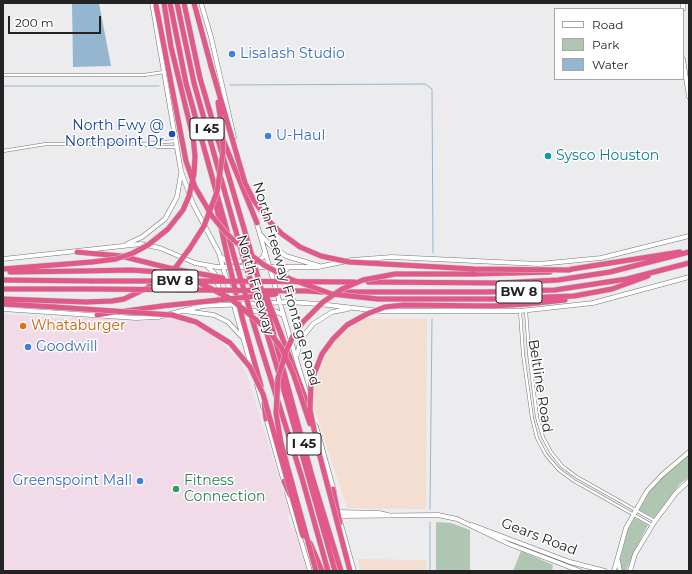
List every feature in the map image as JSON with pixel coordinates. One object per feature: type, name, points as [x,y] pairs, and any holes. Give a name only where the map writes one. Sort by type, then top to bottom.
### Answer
[{"type":"highway","points":[[3,269],[116,259],[133,253],[148,245],[168,229],[180,214],[188,200],[194,174],[195,156],[193,136],[171,47],[164,3]]},
{"type":"highway","name":"North Freeway","points":[[170,3],[186,83],[209,168],[252,319],[302,478],[328,571]]},
{"type":"highway","name":"North Freeway","points":[[177,3],[194,83],[335,571]]},
{"type":"highway","name":"North Freeway","points":[[184,3],[205,96],[256,271],[272,316],[312,476],[341,571]]},
{"type":"highway","points":[[194,3],[245,183],[253,199],[267,219],[282,234],[300,246],[321,256],[349,262],[474,269],[570,270]]},
{"type":"highway","points":[[155,4],[182,141],[192,179],[203,202],[218,223],[234,240],[264,265],[308,287],[332,294],[356,298],[499,299],[592,294]]},
{"type":"highway","points":[[3,299],[86,302],[112,301],[124,298],[147,288],[176,267],[204,226],[214,201],[220,176],[223,152],[222,128],[211,66]]},
{"type":"highway","points":[[205,96],[257,222]]},
{"type":"highway","points":[[209,168],[241,322],[261,389],[266,419]]},
{"type":"highway","points":[[316,571],[280,438],[276,413],[276,390],[281,365],[289,344],[303,322],[318,306],[338,291],[376,276],[395,274],[521,273],[570,270],[689,251]]},
{"type":"highway","name":"BW 8","points":[[3,280],[493,283],[558,280],[610,272],[689,251]]},
{"type":"highway","points":[[77,252],[121,256],[202,275],[256,281]]},
{"type":"highway","name":"BW 8","points":[[3,289],[369,292],[486,292],[556,290],[604,283],[689,263]]},
{"type":"highway","points":[[349,571],[319,453],[310,410],[310,391],[314,372],[322,354],[333,339],[360,317],[376,310],[395,306],[527,304],[558,301],[612,289],[668,269]]},
{"type":"highway","points":[[3,273],[139,270],[172,275],[200,283],[218,292],[244,308],[273,336],[287,358],[319,453]]},
{"type":"highway","points":[[97,315],[162,306],[307,291]]},
{"type":"highway","points":[[3,304],[153,313],[184,317],[207,327],[237,350],[255,375],[263,394],[300,525],[316,571]]},
{"type":"highway","points":[[272,316],[315,424]]},
{"type":"highway","points":[[284,481],[322,571]]},
{"type":"highway","points":[[333,488],[349,571]]},
{"type":"main road","name":"North Freeway Frontage Road","points":[[201,3],[211,37],[236,148],[298,362],[354,571]]},
{"type":"main road","points":[[155,4],[164,72],[181,171],[193,204],[223,259],[228,262],[259,260],[263,257],[264,248]]},
{"type":"main road","points":[[684,65],[689,96]]},
{"type":"main road","points":[[120,246],[142,237],[165,218],[177,197],[181,171]]},
{"type":"main road","points":[[260,234],[269,244],[286,256],[304,262],[325,266]]},
{"type":"main road","points":[[3,259],[141,244],[153,246],[195,263],[224,268],[288,268],[325,266],[352,260],[392,257],[508,263],[575,262],[632,252],[689,236]]},
{"type":"main road","points":[[219,253],[234,304],[241,322],[243,340],[310,571]]},
{"type":"main road","points":[[206,266],[215,274],[221,298],[216,305]]},
{"type":"main road","points":[[288,268],[285,270],[283,277],[288,297],[296,302]]},
{"type":"main road","points":[[3,309],[144,318],[158,317],[196,306],[280,302],[296,302],[380,311],[526,311],[593,304],[689,277]]},
{"type":"main road","points":[[298,362],[298,350],[301,339],[313,324],[332,312],[354,308]]},
{"type":"main road","points":[[176,311],[190,311],[214,315],[232,326],[243,340]]},
{"type":"main road","points":[[241,322],[243,313],[249,311],[278,311],[285,317]]},
{"type":"main road","points":[[614,571],[626,528],[647,491],[662,475],[689,452]]},
{"type":"main road","points":[[630,571],[635,554],[652,525],[676,493],[689,480]]},
{"type":"main road","name":"Gears Road","points":[[339,514],[393,516],[438,515],[457,519],[509,544],[580,571]]},
{"type":"main road","name":"Gears Road","points":[[466,523],[558,557],[605,571]]},
{"type":"main road","points":[[509,544],[511,539]]},
{"type":"main road","points":[[556,562],[558,557]]},
{"type":"main road","points":[[618,558],[620,571]]},
{"type":"street","points":[[3,75],[144,75],[164,72]]},
{"type":"street","points":[[3,151],[52,144],[144,144],[176,141]]},
{"type":"street","points":[[144,144],[160,147],[177,147]]},
{"type":"street","name":"Beltline Road","points":[[520,311],[523,354],[532,418],[541,446],[552,463],[566,476],[652,525]]},
{"type":"street","name":"Beltline Road","points":[[526,311],[529,353],[537,417],[546,444],[556,459],[569,471],[655,521]]},
{"type":"shaded area","points":[[3,314],[69,319],[72,317],[143,321],[167,319],[180,320],[200,328],[219,339],[241,363],[247,375],[290,514],[287,517],[291,528],[294,529],[307,571],[3,571]]},
{"type":"shaded area","points":[[366,318],[427,319],[426,509],[347,508],[314,408],[313,391],[324,358],[332,344],[341,334]]},
{"type":"shaded area","points":[[358,559],[426,560],[426,571],[360,571]]},
{"type":"green space","points":[[689,455],[689,477],[680,484],[654,518],[639,510],[649,492],[664,476]]},
{"type":"green space","points":[[635,518],[648,525],[626,571],[622,570],[620,560],[628,529]]},
{"type":"green space","points":[[436,522],[451,523],[470,530],[470,571],[436,571]]},
{"type":"green space","points":[[521,551],[553,565],[552,571],[513,571]]},
{"type":"water","points":[[72,3],[99,3],[111,66],[73,67]]},
{"type":"waterway","points":[[230,85],[425,84],[432,89],[433,253]]},
{"type":"waterway","points":[[3,86],[159,86]]},
{"type":"waterway","points":[[430,509],[432,319]]},
{"type":"waterway","points":[[430,522],[430,571]]},
{"type":"place","name":"Lisalash Studio","points":[[232,54]]},
{"type":"place","name":"North Fwy @ Northpoint Dr","points":[[172,134]]},
{"type":"place","name":"U-Haul","points":[[268,136]]},
{"type":"place","name":"Sysco Houston","points":[[548,156]]},
{"type":"place","name":"Whataburger","points":[[23,326]]},
{"type":"place","name":"Goodwill","points":[[28,347]]},
{"type":"place","name":"Greenspoint Mall","points":[[140,481]]},
{"type":"place","name":"Fitness Connection","points":[[176,489]]}]
